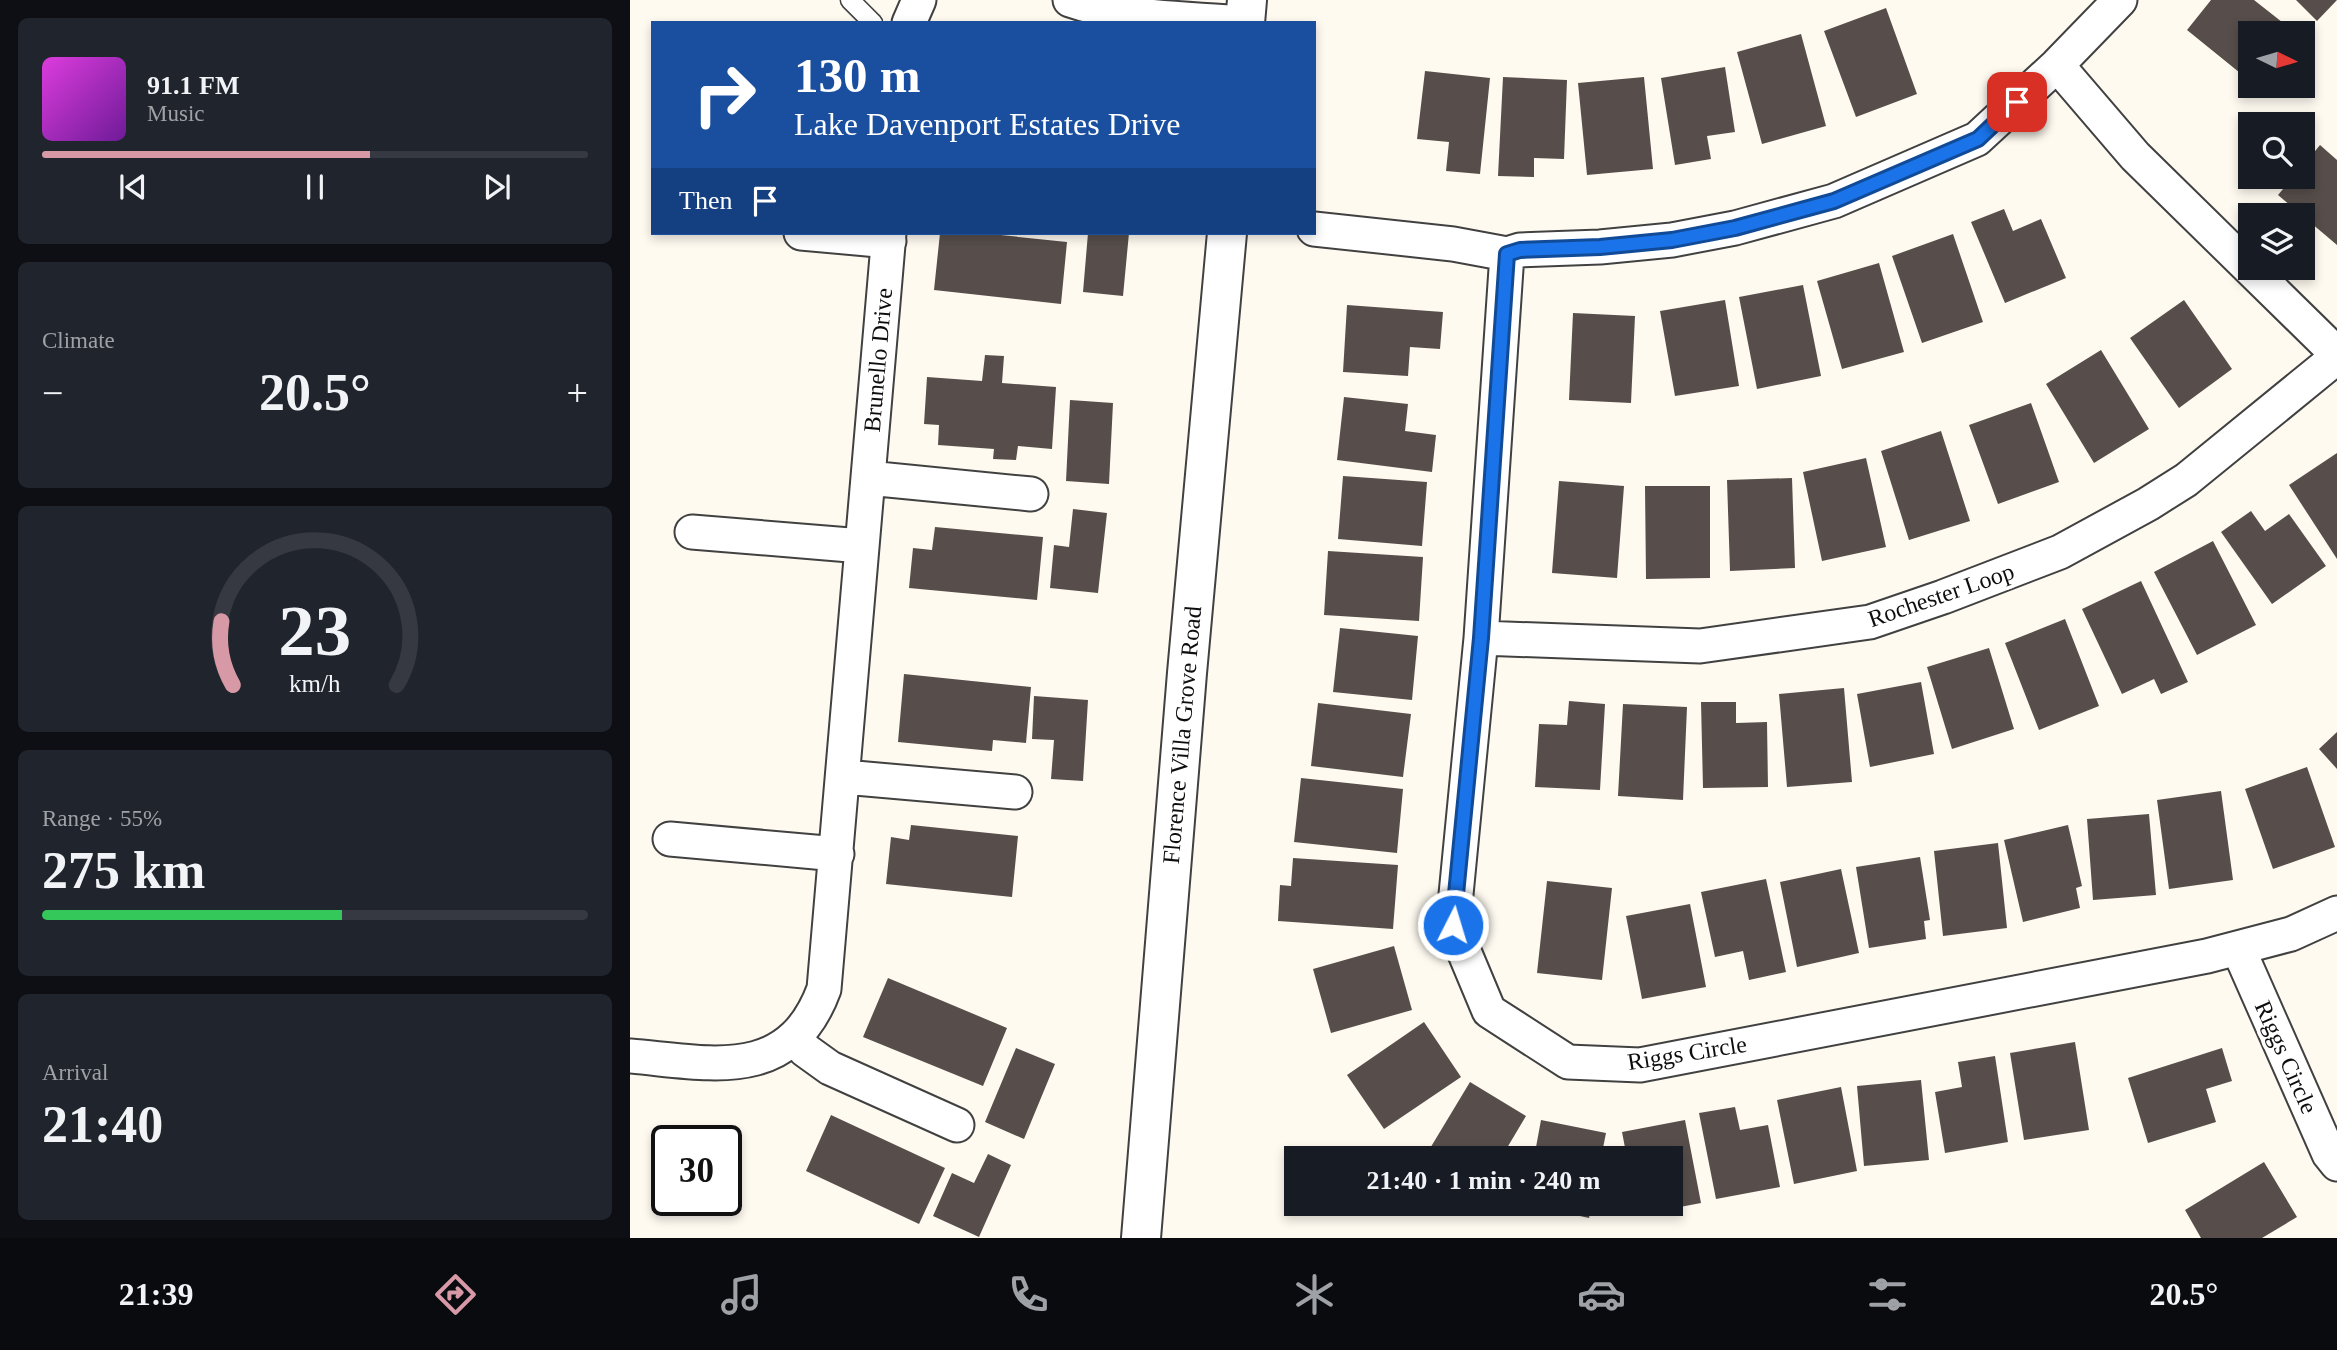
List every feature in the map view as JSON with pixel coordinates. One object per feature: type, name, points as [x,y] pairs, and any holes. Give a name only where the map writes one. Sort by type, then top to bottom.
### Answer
[{"type":"street","points":[[910,21],[919,0]]},
{"type":"street","points":[[1070,0],[1138,14],[1220,21]]},
{"type":"street","points":[[1244,21],[1247,0]]},
{"type":"street","points":[[1316,229],[1453,244],[1507,254],[1520,250],[1600,247],[1672,240],[1735,228],[1834,201],[1978,139],[2057,65],[2120,0]]},
{"type":"street","points":[[2057,65],[2135,156],[2337,356]]},
{"type":"street","name":"Brunello Drive","points":[[630,1056],[723,1064],[745,1062],[764,1056],[796,1037],[808,1023],[824,989],[889,237],[845,235]]},
{"type":"street","name":"Florence Villa Grove Road","points":[[1141,1238],[1186,673],[1227,235]]},
{"type":"street","name":"Riggs Circle","points":[[1507,254],[1481,638],[1453,925],[1489,1011],[1568,1062],[1640,1065],[2238,948],[2291,934],[2337,913]]},
{"type":"street","name":"Rochester Loop","points":[[1481,638],[1700,646],[1870,622],[1944,597],[2060,552],[2148,504],[2186,480],[2337,356]]},
{"type":"street","points":[[868,478],[1031,494]]},
{"type":"street","points":[[692,532],[862,546]]},
{"type":"street","points":[[844,777],[1015,792]]},
{"type":"street","points":[[670,839],[837,853]]},
{"type":"street","name":"Riggs Circle","points":[[2238,948],[2329,1154],[2337,1164]]},
{"type":"street","points":[[796,1037],[805,1049],[830,1068],[957,1125]]},
{"type":"lane","points":[[850,0],[871,21]]},
{"type":"building","points":[[2211,0],[2254,0],[2281,21],[2238,21],[2238,71],[2187,30]]},
{"type":"building","points":[[2296,0],[2337,0],[2317,21]]},
{"type":"building","points":[[1886,8],[1917,94],[1856,117],[1824,31]]},
{"type":"building","points":[[1801,34],[1826,126],[1762,144],[1737,52]]},
{"type":"building","points":[[1725,67],[1735,132],[1707,136],[1711,159],[1675,165],[1661,78]]},
{"type":"building","points":[[1425,71],[1490,78],[1480,174],[1446,171],[1449,142],[1417,139]]},
{"type":"building","points":[[1503,77],[1567,80],[1564,159],[1534,158],[1534,177],[1498,176]]},
{"type":"building","points":[[1644,77],[1653,169],[1587,175],[1578,83]]},
{"type":"building","points":[[2320,145],[2337,160],[2337,245],[2315,226],[2315,203],[2287,203],[2278,195],[2283,189],[2315,189],[2315,151]]},
{"type":"building","points":[[2004,209],[2013,231],[2041,219],[2066,278],[2005,303],[1971,222]]},
{"type":"building","points":[[1953,234],[1983,322],[1922,343],[1892,256]]},
{"type":"building","points":[[940,235],[1000,235],[1067,242],[1061,304],[934,290]]},
{"type":"building","points":[[1088,235],[1129,235],[1123,296],[1083,292]]},
{"type":"building","points":[[1879,263],[1904,352],[1842,369],[1817,281]]},
{"type":"building","points":[[1803,285],[1821,376],[1757,389],[1739,297]]},
{"type":"building","points":[[1725,300],[1739,386],[1675,396],[1660,311]]},
{"type":"building","points":[[2184,300],[2232,369],[2179,408],[2130,338]]},
{"type":"building","points":[[1347,305],[1443,312],[1440,349],[1410,347],[1408,376],[1343,372]]},
{"type":"building","points":[[1573,313],[1635,316],[1631,403],[1569,400]]},
{"type":"building","points":[[2101,350],[2149,429],[2094,463],[2046,384]]},
{"type":"building","points":[[985,355],[1004,356],[1002,383],[1056,387],[1052,449],[1018,446],[1016,460],[993,459],[994,449],[938,445],[939,425],[924,424],[927,377],[982,381]]},
{"type":"building","points":[[1344,397],[1408,404],[1405,431],[1436,435],[1432,472],[1337,460]]},
{"type":"building","points":[[1070,400],[1113,403],[1109,484],[1066,481]]},
{"type":"building","points":[[2031,403],[2059,482],[1998,504],[1969,425]]},
{"type":"building","points":[[1941,431],[1970,521],[1909,540],[1881,451]]},
{"type":"building","points":[[2337,453],[2337,559],[2289,485]]},
{"type":"building","points":[[1866,458],[1886,547],[1822,561],[1803,472]]},
{"type":"building","points":[[1343,476],[1427,482],[1422,546],[1338,539]]},
{"type":"building","points":[[1792,478],[1795,568],[1730,571],[1727,480]]},
{"type":"building","points":[[1559,481],[1624,486],[1617,578],[1552,573]]},
{"type":"building","points":[[1645,486],[1710,486],[1710,578],[1646,579]]},
{"type":"building","points":[[1073,509],[1107,513],[1098,593],[1050,588],[1054,545],[1069,547]]},
{"type":"building","points":[[2251,511],[2265,531],[2289,514],[2326,566],[2272,604],[2221,532]]},
{"type":"building","points":[[935,527],[1043,537],[1037,600],[909,588],[913,548],[932,550]]},
{"type":"building","points":[[2213,541],[2256,625],[2197,655],[2154,572]]},
{"type":"building","points":[[1328,551],[1423,557],[1419,621],[1324,615]]},
{"type":"building","points":[[2141,581],[2188,682],[2161,694],[2154,679],[2122,694],[2082,609]]},
{"type":"building","points":[[2065,619],[2099,706],[2039,730],[2005,643]]},
{"type":"building","points":[[1340,628],[1418,636],[1412,700],[1333,692]]},
{"type":"building","points":[[1989,648],[2014,729],[1952,749],[1927,667]]},
{"type":"building","points":[[904,674],[1031,687],[1026,743],[993,740],[992,751],[898,742]]},
{"type":"building","points":[[1921,682],[1934,754],[1870,767],[1857,694]]},
{"type":"building","points":[[1844,688],[1852,782],[1787,787],[1779,694]]},
{"type":"building","points":[[1034,696],[1088,700],[1083,781],[1051,779],[1054,740],[1032,739]]},
{"type":"building","points":[[1569,701],[1605,704],[1600,790],[1535,787],[1539,724],[1567,725]]},
{"type":"building","points":[[1701,702],[1736,702],[1736,723],[1767,722],[1768,787],[1703,788]]},
{"type":"building","points":[[1318,703],[1411,714],[1403,777],[1311,766]]},
{"type":"building","points":[[1623,704],[1687,707],[1683,800],[1618,796]]},
{"type":"building","points":[[2337,732],[2337,769],[2319,749]]},
{"type":"building","points":[[2307,767],[2335,847],[2273,869],[2245,789]]},
{"type":"building","points":[[1301,778],[1403,789],[1397,853],[1294,842]]},
{"type":"building","points":[[2221,791],[2233,880],[2169,889],[2157,800]]},
{"type":"building","points":[[2149,814],[2156,895],[2093,900],[2087,819]]},
{"type":"building","points":[[911,825],[1018,836],[1012,897],[886,884],[891,837],[909,840]]},
{"type":"building","points":[[2068,825],[2082,886],[2076,888],[2080,908],[2023,922],[2004,840]]},
{"type":"building","points":[[1998,843],[2007,928],[1943,936],[1934,851]]},
{"type":"building","points":[[1920,857],[1930,920],[1924,921],[1926,939],[1869,948],[1856,867]]},
{"type":"building","points":[[1293,858],[1398,865],[1393,929],[1278,921],[1280,885],[1291,886]]},
{"type":"building","points":[[1841,869],[1859,953],[1797,967],[1780,882]]},
{"type":"building","points":[[1766,879],[1786,972],[1749,980],[1743,951],[1715,957],[1701,892]]},
{"type":"building","points":[[1547,881],[1612,888],[1602,980],[1537,973]]},
{"type":"building","points":[[1690,904],[1706,987],[1642,999],[1626,916]]},
{"type":"building","points":[[1394,946],[1412,1010],[1331,1033],[1313,969]]},
{"type":"building","points":[[888,978],[1007,1028],[983,1086],[863,1037]]},
{"type":"building","points":[[1424,1022],[1461,1077],[1384,1129],[1347,1075]]},
{"type":"building","points":[[2075,1042],[2089,1130],[2024,1140],[2010,1053]]},
{"type":"building","points":[[1016,1048],[1055,1064],[1024,1139],[985,1122]]},
{"type":"building","points":[[2222,1048],[2232,1081],[2206,1089],[2216,1122],[2148,1143],[2128,1078]]},
{"type":"building","points":[[1995,1056],[2008,1142],[1945,1153],[1935,1092],[1962,1087],[1958,1062]]},
{"type":"building","points":[[1921,1080],[1929,1160],[1864,1166],[1857,1086]]},
{"type":"building","points":[[1470,1082],[1526,1116],[1508,1146],[1431,1146]]},
{"type":"building","points":[[1841,1087],[1857,1171],[1794,1184],[1777,1100]]},
{"type":"building","points":[[1735,1107],[1740,1130],[1768,1125],[1780,1187],[1716,1199],[1699,1113]]},
{"type":"building","points":[[831,1115],[945,1168],[919,1224],[806,1171]]},
{"type":"building","points":[[1541,1120],[1606,1133],[1603,1146],[1536,1146]]},
{"type":"building","points":[[1685,1120],[1701,1203],[1683,1206],[1683,1146],[1625,1146],[1622,1132]]},
{"type":"building","points":[[988,1154],[1011,1165],[979,1237],[933,1216],[952,1173],[974,1183]]},
{"type":"building","points":[[2264,1162],[2297,1217],[2262,1238],[2201,1238],[2185,1210]]},
{"type":"route","points":[[1453,925],[1481,638],[1507,254],[1520,250],[1600,247],[1672,240],[1735,228],[1834,201],[1978,139],[2017,102]]}]
